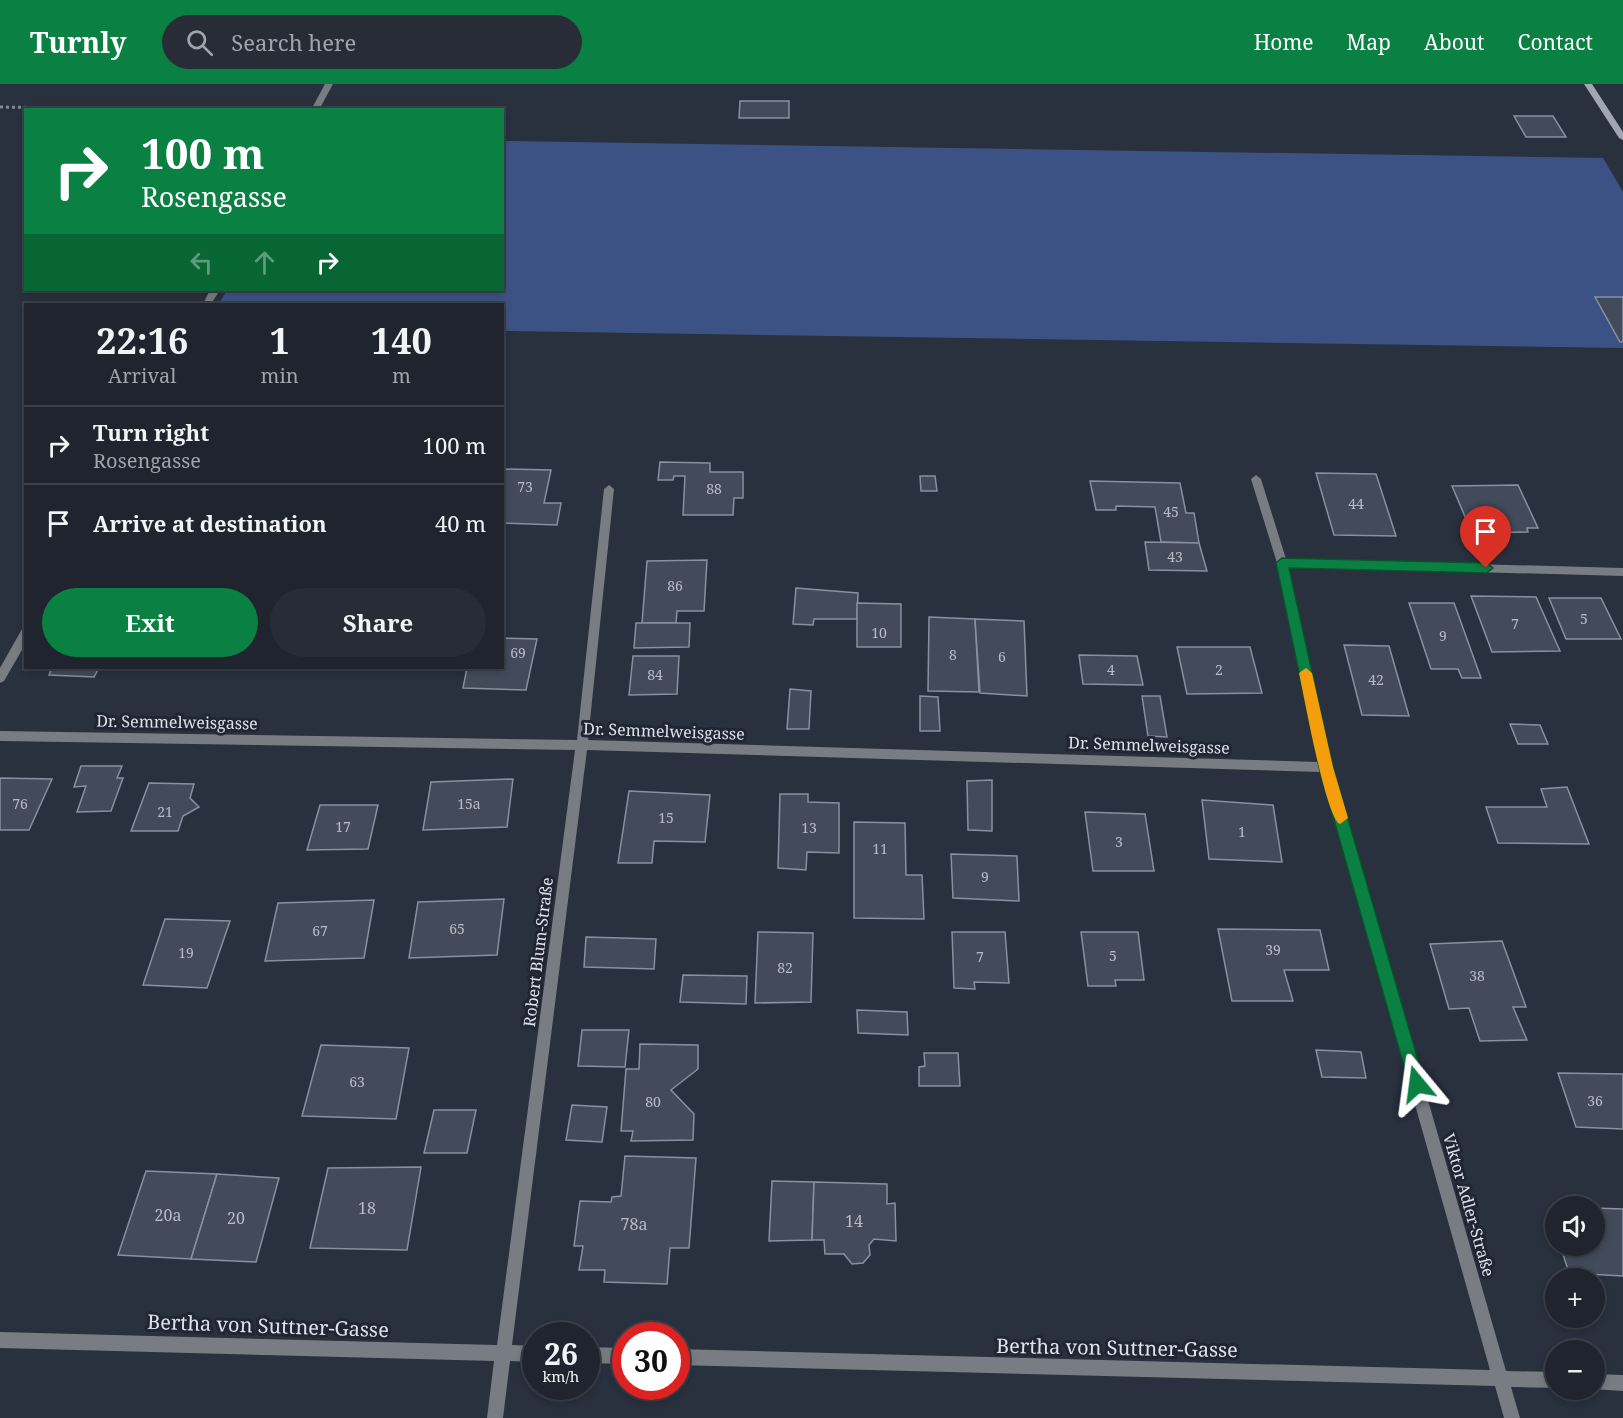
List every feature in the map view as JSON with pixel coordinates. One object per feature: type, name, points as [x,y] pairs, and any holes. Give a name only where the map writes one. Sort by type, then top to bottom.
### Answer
[{"type":"main road","points":[[1588,84],[1623,138]]},
{"type":"street","points":[[316,108],[329,84]]},
{"type":"street","name":"Viktor Adler-Straße","points":[[1256,479],[1282,563],[1326,767],[1512,1418]]},
{"type":"street","name":"Robert Blum-Straße","points":[[495,1418],[582,745],[609,489]]},
{"type":"street","points":[[1282,563],[1623,572]]},
{"type":"street","points":[[0,678],[24,636]]},
{"type":"street","name":"Dr. Semmelweisgasse","points":[[0,735],[582,745],[1326,767]]},
{"type":"street","name":"Bertha von Suttner-Gasse","points":[[0,1340],[522,1354]]},
{"type":"street","name":"Bertha von Suttner-Gasse","points":[[690,1358],[1545,1380]]},
{"type":"street","points":[[1605,1382],[1623,1383]]},
{"type":"path","points":[[0,107],[65,108]]},
{"type":"shaded area","points":[[504,141],[1603,158],[1623,192],[1623,348],[504,331],[504,303],[220,303],[226,291],[504,291]]},
{"type":"building","points":[[740,101],[789,101],[789,118],[739,118]]},
{"type":"building","points":[[1514,116],[1553,116],[1566,137],[1526,137]]},
{"type":"building","points":[[1595,297],[1623,297],[1623,342],[1620,342]]},
{"type":"building","points":[[660,462],[710,463],[710,472],[743,472],[743,498],[734,498],[733,515],[683,515],[685,476],[674,476],[673,480],[658,480]]},
{"type":"building","points":[[504,469],[551,470],[544,503],[561,503],[557,525],[504,523]]},
{"type":"building","points":[[1316,473],[1376,474],[1396,536],[1334,535]]},
{"type":"building","points":[[920,476],[935,476],[937,491],[921,491]]},
{"type":"building","points":[[1090,481],[1180,483],[1186,513],[1194,513],[1199,543],[1161,542],[1155,507],[1116,506],[1116,510],[1096,510]]},
{"type":"building","points":[[1518,485],[1538,528],[1527,528],[1528,532],[1472,533],[1452,486]]},
{"type":"building","points":[[1145,542],[1199,543],[1207,571],[1149,570]]},
{"type":"building","points":[[707,560],[704,611],[677,611],[676,623],[642,623],[647,561]]},
{"type":"building","points":[[796,588],[858,593],[857,619],[814,619],[813,625],[793,624]]},
{"type":"building","points":[[1471,596],[1536,597],[1560,651],[1492,652]]},
{"type":"building","points":[[1549,598],[1601,598],[1621,639],[1566,639]]},
{"type":"building","points":[[857,603],[901,604],[901,647],[857,647]]},
{"type":"building","points":[[1409,603],[1454,603],[1481,678],[1462,678],[1458,669],[1431,669]]},
{"type":"building","points":[[929,617],[975,619],[979,692],[928,691]]},
{"type":"building","points":[[975,619],[1024,621],[1027,696],[980,693]]},
{"type":"building","points":[[636,623],[690,623],[689,647],[634,648]]},
{"type":"building","points":[[504,638],[537,639],[526,690],[463,688],[467,669],[504,669]]},
{"type":"building","points":[[1344,645],[1389,646],[1409,716],[1362,715]]},
{"type":"building","points":[[1177,647],[1250,647],[1262,693],[1187,694]]},
{"type":"building","points":[[1079,655],[1137,656],[1143,685],[1083,684]]},
{"type":"building","points":[[633,656],[679,656],[677,694],[629,695]]},
{"type":"building","points":[[52,669],[98,669],[94,677],[49,675]]},
{"type":"building","points":[[790,689],[811,691],[809,729],[787,729]]},
{"type":"building","points":[[920,696],[938,697],[940,731],[920,731]]},
{"type":"building","points":[[1142,696],[1160,696],[1167,737],[1148,736]]},
{"type":"building","points":[[1510,724],[1540,725],[1548,744],[1518,744]]},
{"type":"building","points":[[81,766],[122,766],[117,778],[123,778],[111,811],[77,812],[86,786],[74,787]]},
{"type":"building","points":[[0,778],[52,779],[29,830],[0,830]]},
{"type":"building","points":[[513,779],[507,827],[423,830],[431,782]]},
{"type":"building","points":[[992,780],[992,831],[968,830],[967,781]]},
{"type":"building","points":[[149,783],[194,784],[190,798],[199,807],[183,816],[178,831],[131,831]]},
{"type":"building","points":[[1567,787],[1589,844],[1498,843],[1486,807],[1547,807],[1541,789]]},
{"type":"building","points":[[629,791],[710,795],[705,842],[654,841],[652,863],[618,863]]},
{"type":"building","points":[[780,794],[808,794],[808,802],[839,803],[839,853],[807,852],[806,870],[778,868]]},
{"type":"building","points":[[1202,800],[1273,805],[1282,862],[1209,859]]},
{"type":"building","points":[[320,805],[378,805],[368,849],[307,850]]},
{"type":"building","points":[[1085,812],[1145,814],[1154,871],[1093,871]]},
{"type":"building","points":[[854,822],[905,823],[906,875],[922,875],[924,919],[854,918]]},
{"type":"building","points":[[951,854],[1017,856],[1019,901],[953,898]]},
{"type":"building","points":[[504,899],[497,955],[409,958],[418,902]]},
{"type":"building","points":[[374,900],[364,958],[265,961],[278,903]]},
{"type":"building","points":[[165,919],[230,921],[207,988],[143,985]]},
{"type":"building","points":[[1218,929],[1320,930],[1329,970],[1284,970],[1293,1001],[1232,1001]]},
{"type":"building","points":[[758,932],[813,933],[811,1002],[755,1003]]},
{"type":"building","points":[[952,932],[1005,932],[1009,983],[974,982],[975,989],[954,988]]},
{"type":"building","points":[[1081,932],[1138,932],[1144,980],[1115,980],[1116,986],[1088,986]]},
{"type":"building","points":[[586,937],[656,939],[654,969],[584,967]]},
{"type":"building","points":[[1502,941],[1526,1007],[1513,1007],[1527,1040],[1480,1041],[1469,1008],[1449,1009],[1430,944]]},
{"type":"building","points":[[683,975],[747,976],[746,1004],[680,1002]]},
{"type":"building","points":[[857,1010],[907,1012],[908,1035],[858,1033]]},
{"type":"building","points":[[582,1030],[629,1030],[625,1067],[578,1066]]},
{"type":"building","points":[[640,1044],[698,1045],[698,1069],[671,1090],[694,1114],[693,1140],[631,1141],[633,1131],[621,1131],[626,1069],[639,1069]]},
{"type":"building","points":[[321,1045],[409,1048],[396,1119],[302,1116]]},
{"type":"building","points":[[1316,1050],[1361,1052],[1366,1078],[1322,1077]]},
{"type":"building","points":[[924,1053],[958,1053],[960,1086],[919,1086],[919,1067],[925,1066]]},
{"type":"building","points":[[1558,1073],[1623,1074],[1623,1129],[1576,1127]]},
{"type":"building","points":[[572,1105],[607,1107],[602,1142],[566,1140]]},
{"type":"building","points":[[434,1110],[476,1110],[467,1153],[424,1153]]},
{"type":"building","points":[[625,1156],[696,1158],[689,1248],[670,1248],[667,1284],[604,1282],[605,1270],[579,1270],[583,1246],[574,1246],[580,1201],[611,1202],[612,1197],[621,1196]]},
{"type":"building","points":[[421,1167],[407,1250],[310,1248],[328,1168]]},
{"type":"building","points":[[146,1171],[217,1174],[191,1259],[118,1255]]},
{"type":"building","points":[[217,1174],[279,1178],[256,1262],[191,1259]]},
{"type":"building","points":[[772,1181],[814,1182],[812,1240],[769,1241]]},
{"type":"building","points":[[814,1182],[887,1184],[887,1204],[895,1203],[896,1241],[874,1239],[869,1245],[870,1255],[863,1263],[852,1264],[844,1254],[825,1254],[824,1240],[812,1240]]},
{"type":"building","points":[[1605,1208],[1623,1209],[1623,1276],[1605,1275],[1605,1268],[1567,1268],[1564,1256],[1605,1256]]},
{"type":"slow traffic","points":[[1306,673],[1326,767],[1340,818]]},
{"type":"route","points":[[1417,1084],[1326,767],[1282,563],[1486,568]]}]
